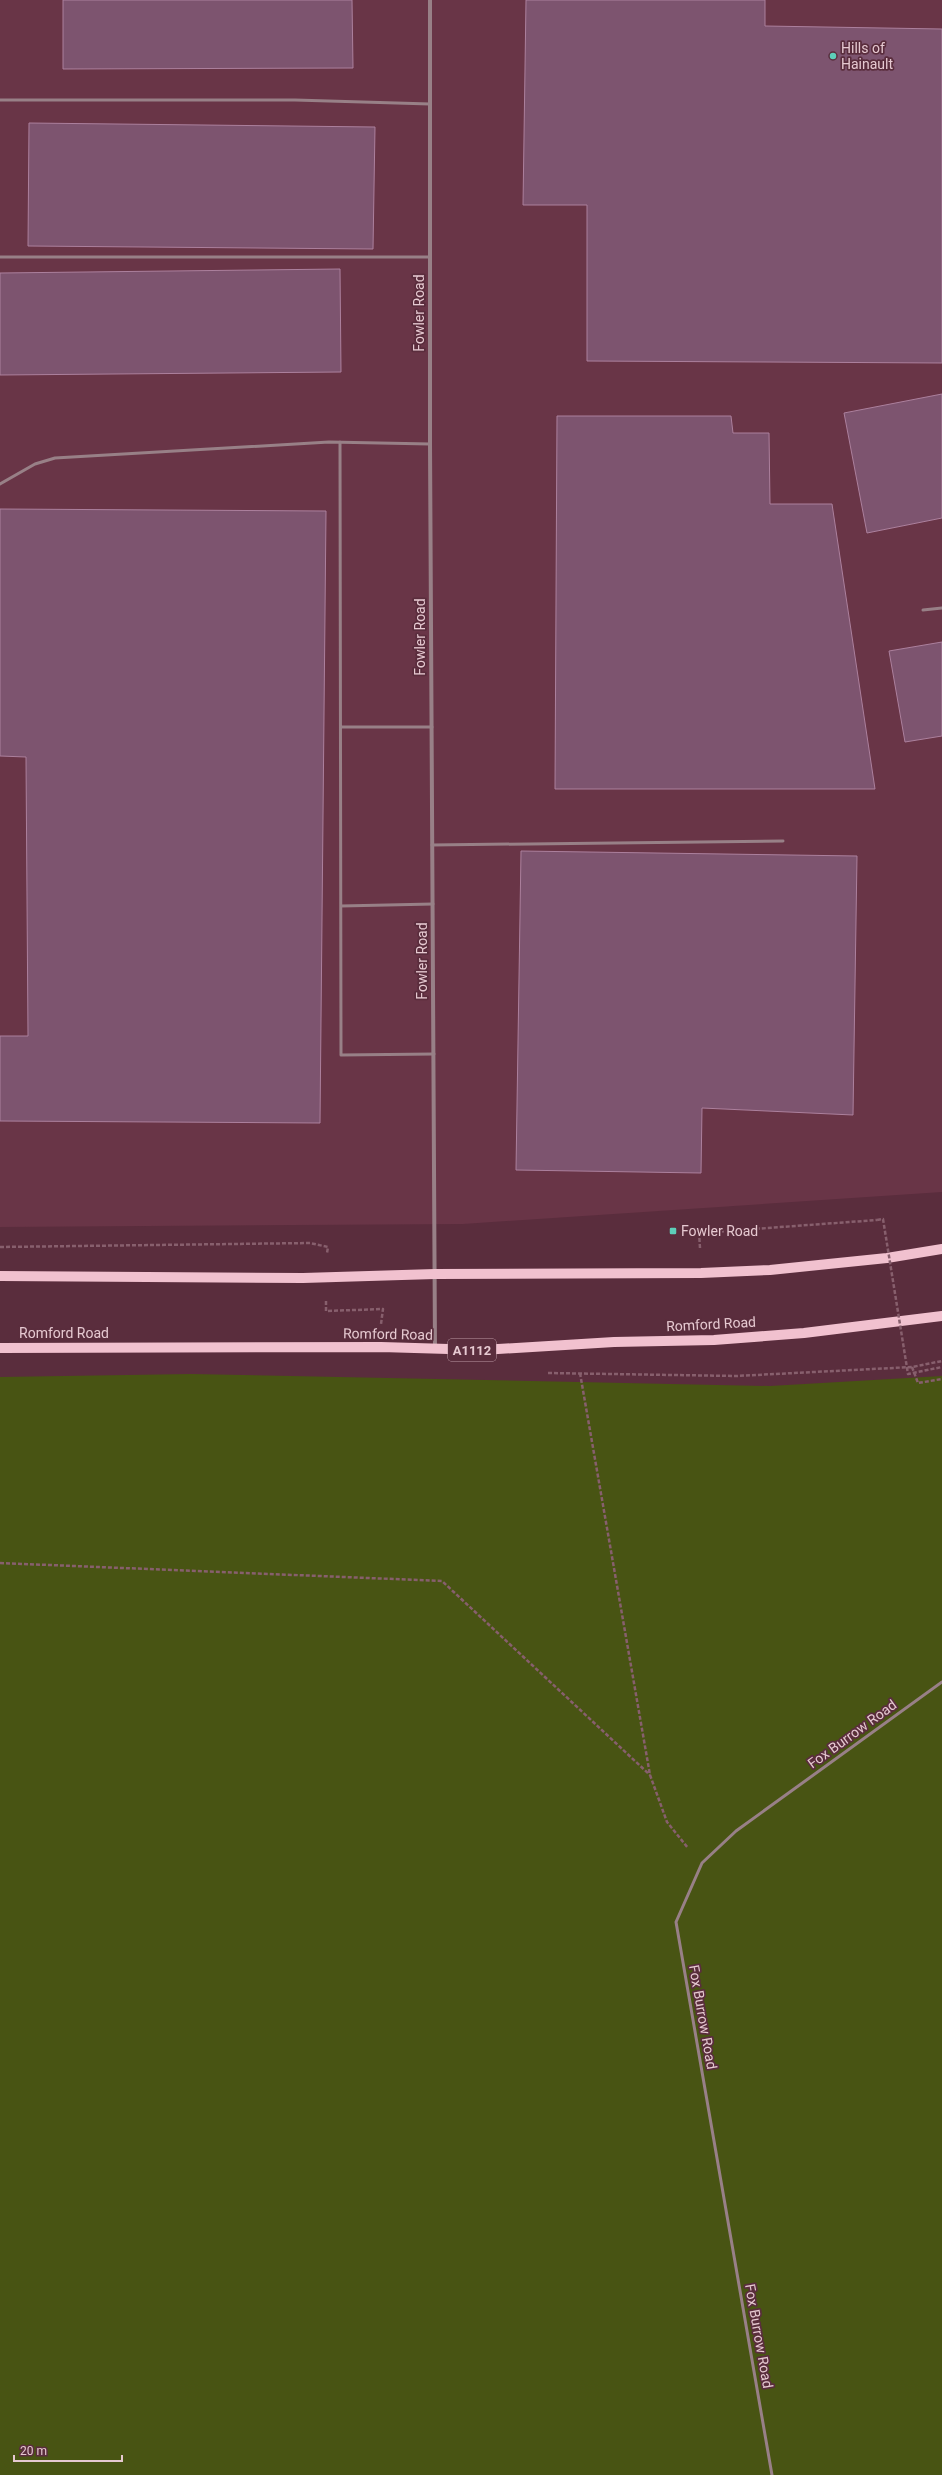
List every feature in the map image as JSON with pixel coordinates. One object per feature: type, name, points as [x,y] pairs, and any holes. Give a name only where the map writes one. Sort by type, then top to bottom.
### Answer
[{"type":"main road","points":[[0,1276],[303,1278],[435,1274],[610,1275],[770,1270],[887,1258],[942,1249]]},
{"type":"main road","name":"Romford Road","points":[[0,1348],[381,1347],[482,1350],[614,1342],[714,1340],[804,1333],[942,1316]]},
{"type":"street","name":"Fowler Road","points":[[430,0],[430,444],[436,1349]]},
{"type":"lane","points":[[0,100],[295,100],[430,104]]},
{"type":"lane","points":[[0,257],[430,257]]},
{"type":"lane","points":[[0,484],[35,464],[55,458],[340,442],[430,444]]},
{"type":"lane","points":[[340,442],[341,1055],[434,1054]]},
{"type":"lane","points":[[923,610],[942,608]]},
{"type":"lane","points":[[341,727],[432,727]]},
{"type":"lane","points":[[432,845],[783,841]]},
{"type":"lane","points":[[341,906],[433,904]]},
{"type":"lane","name":"Fox Burrow Road","points":[[772,2475],[676,1922],[702,1863],[736,1831],[942,1682]]},
{"type":"path","points":[[699,1233],[883,1219],[908,1374],[942,1367]]},
{"type":"path","points":[[0,1248],[310,1243],[328,1247]]},
{"type":"path","points":[[326,1294],[326,1311],[383,1309],[381,1329]]},
{"type":"path","points":[[702,1863],[666,1822],[650,1775],[580,1373],[736,1376],[912,1367],[942,1362]]},
{"type":"path","points":[[912,1367],[918,1383],[942,1379]]},
{"type":"path","points":[[0,1563],[442,1581],[650,1775]]},
{"type":"shaded area","points":[[0,0],[942,0],[942,1192],[463,1224],[0,1227]]},
{"type":"green space","points":[[191,1374],[770,1386],[942,1376],[942,2475],[0,2475],[0,1377]]},
{"type":"building","points":[[63,0],[352,0],[353,68],[63,69]]},
{"type":"building","points":[[526,0],[765,0],[765,26],[942,29],[942,363],[587,361],[587,205],[523,205]]},
{"type":"building","points":[[29,123],[375,127],[373,249],[28,246]]},
{"type":"building","points":[[340,269],[341,372],[0,375],[0,273]]},
{"type":"building","points":[[942,394],[942,518],[867,533],[844,413]]},
{"type":"building","points":[[557,416],[731,416],[733,433],[769,433],[770,504],[832,504],[875,789],[555,789]]},
{"type":"building","points":[[0,509],[326,511],[320,1123],[0,1121],[0,1036],[28,1036],[26,757],[0,756]]},
{"type":"building","points":[[942,642],[942,736],[905,742],[889,651]]},
{"type":"building","points":[[521,851],[857,856],[853,1115],[702,1108],[701,1173],[516,1170]]},
{"type":"place","name":"Hills of Hainault","points":[[833,56]]},
{"type":"place","name":"Fowler Road","points":[[673,1231]]}]
